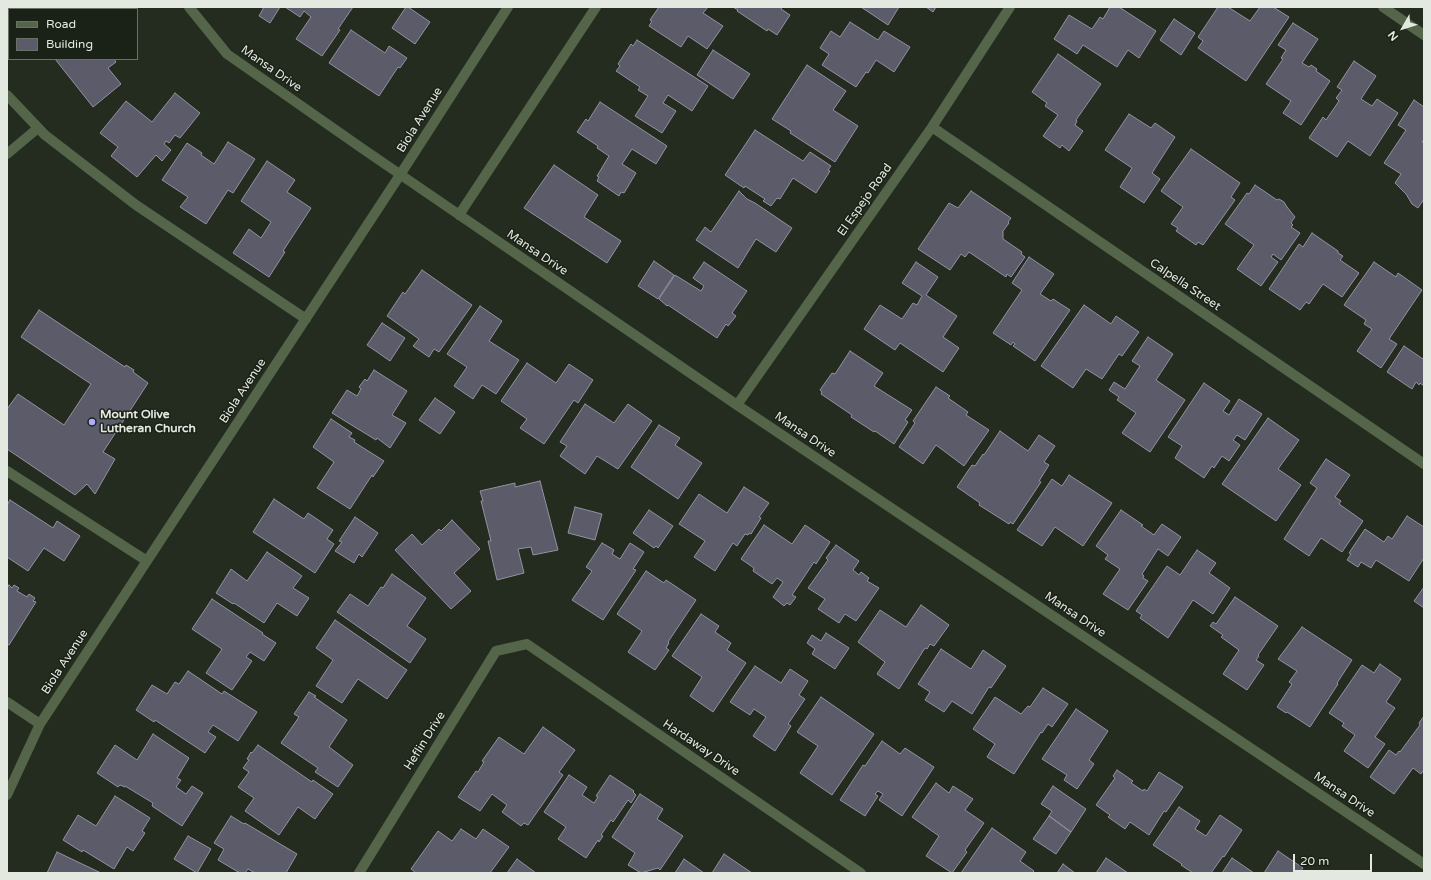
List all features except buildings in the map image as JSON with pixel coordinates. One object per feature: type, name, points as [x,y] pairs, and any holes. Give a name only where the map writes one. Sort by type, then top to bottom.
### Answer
[{"type":"street","name":"Mansa Drive","points":[[189,7],[227,54],[400,175],[736,405],[1424,864]]},
{"type":"street","name":"Biola Avenue","points":[[7,795],[40,724],[400,175],[508,7]]},
{"type":"street","points":[[459,215],[596,7]]},
{"type":"street","name":"El Espejo Road","points":[[736,405],[932,127],[1010,7]]},
{"type":"street","points":[[1383,7],[1424,35]]},
{"type":"street","points":[[7,95],[45,135],[136,205],[306,319]]},
{"type":"street","name":"Calpella Street","points":[[932,127],[1424,464]]},
{"type":"street","points":[[7,154],[38,128]]},
{"type":"street","points":[[7,470],[147,561]]},
{"type":"street","name":"Heflin Drive","points":[[359,873],[496,651],[527,644]]},
{"type":"street","name":"Hardaway Drive","points":[[527,644],[861,873]]},
{"type":"street","points":[[7,702],[40,724]]},
{"type":"place","name":"Mount Olive Lutheran Church","points":[[92,422]]}]
